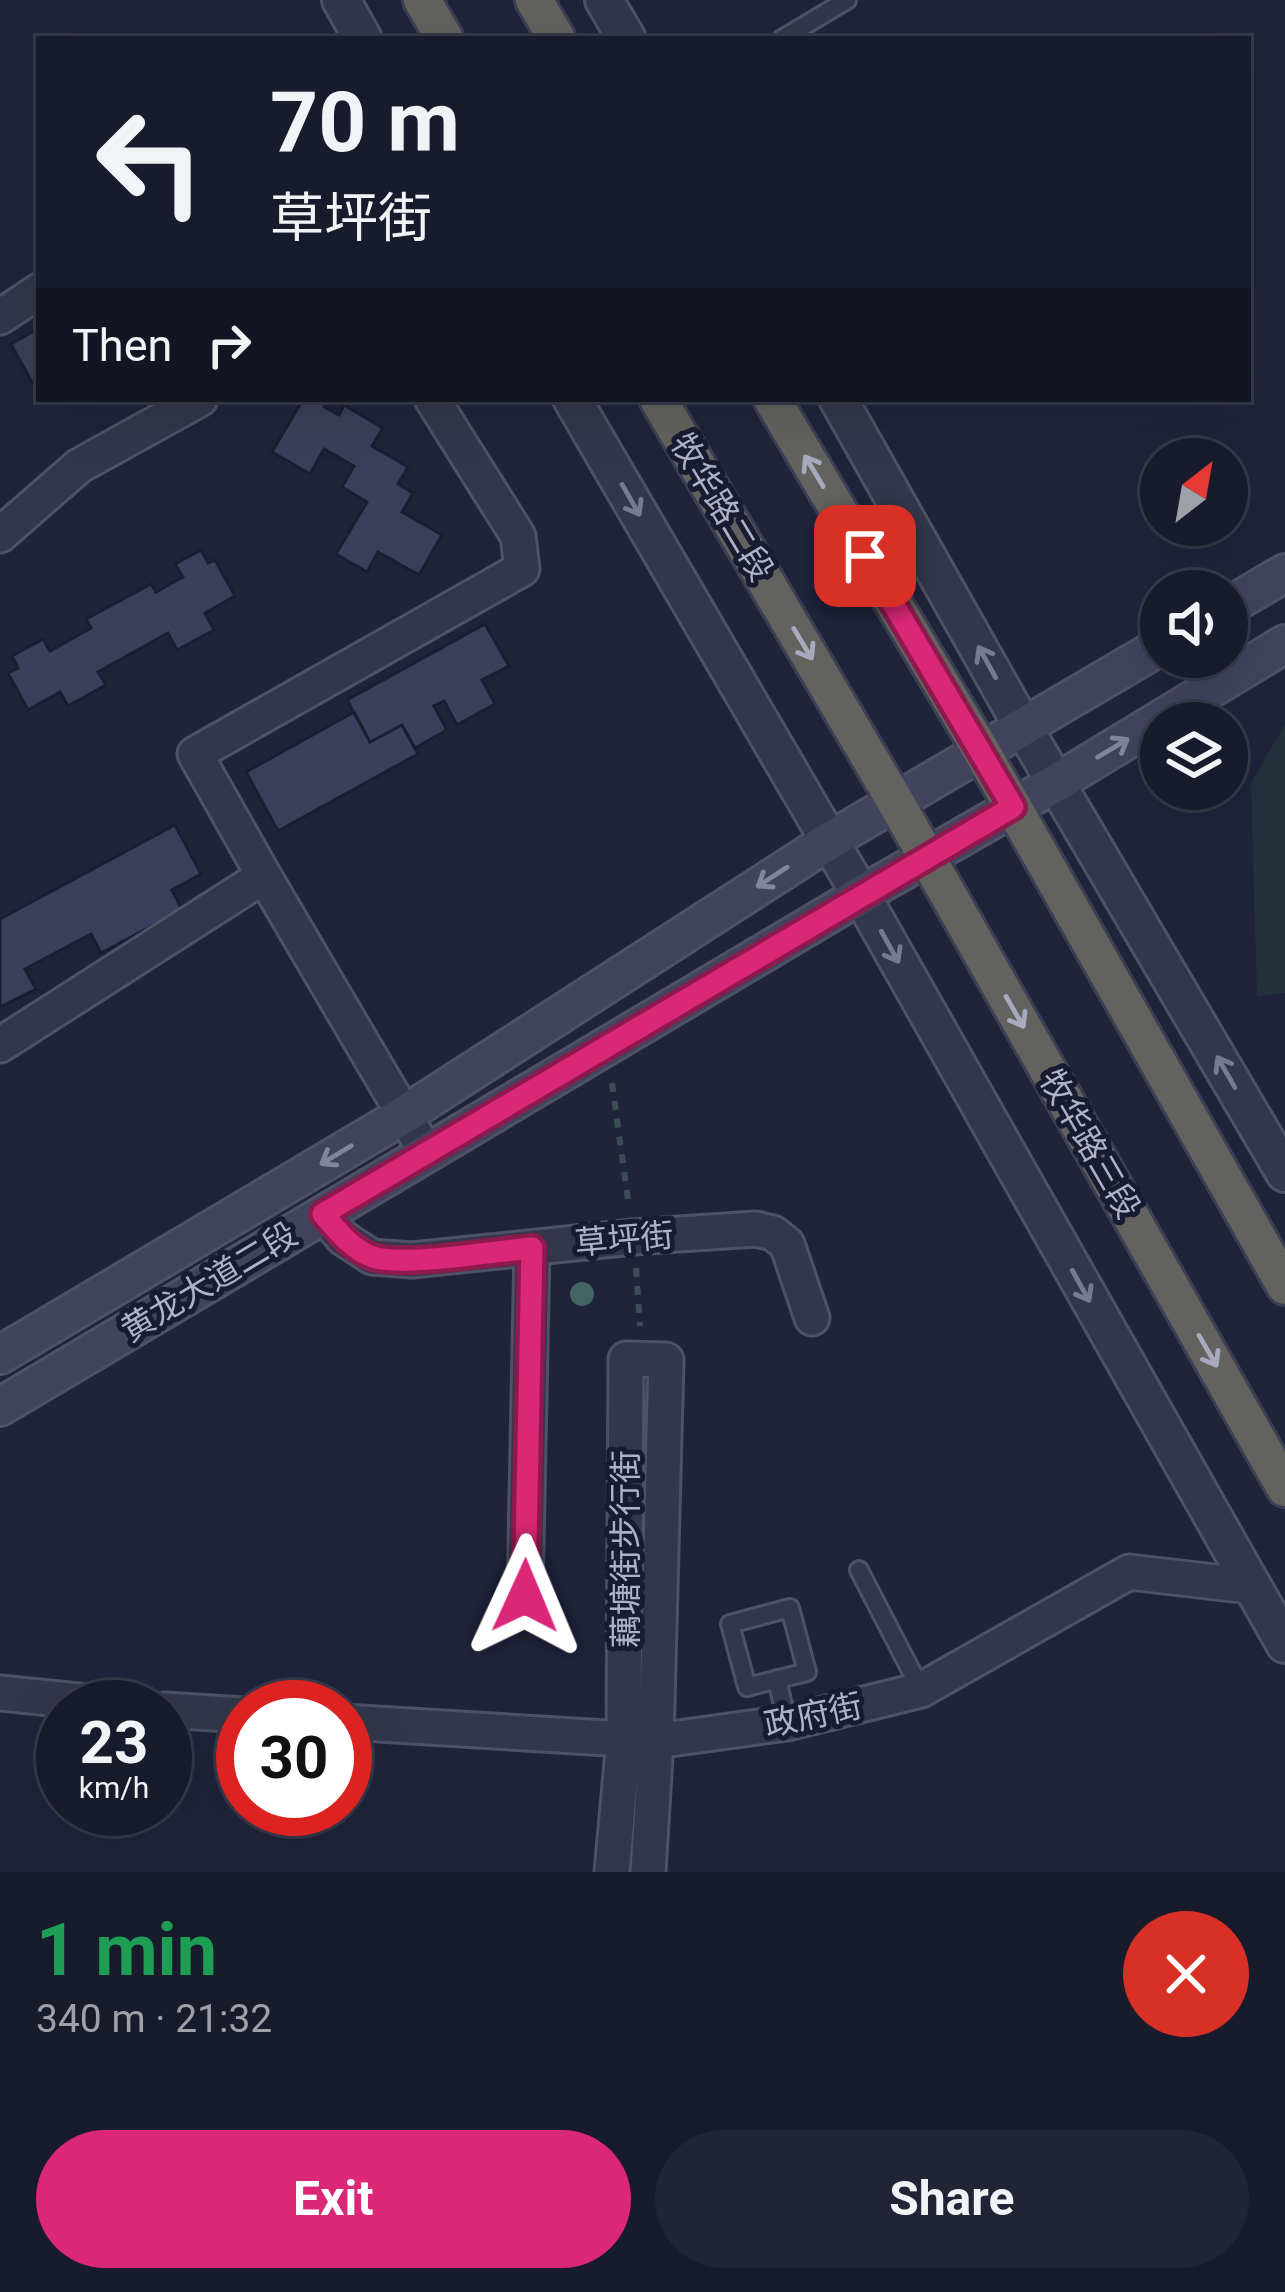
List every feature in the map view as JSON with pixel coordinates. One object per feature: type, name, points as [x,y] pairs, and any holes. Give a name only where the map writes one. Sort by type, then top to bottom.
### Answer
[{"type":"highway","points":[[422,0],[443,36]]},
{"type":"highway","points":[[534,0],[555,36]]},
{"type":"highway","name":"牧华路二段","points":[[660,402],[896,801]]},
{"type":"highway","points":[[774,402],[982,752],[1285,1286]]},
{"type":"highway","name":"牧华路三段","points":[[896,801],[1285,1488]]},
{"type":"main road","points":[[1248,595],[1285,573]]},
{"type":"main road","name":"黄龙大道二段","points":[[0,1407],[1285,644]]},
{"type":"main road","name":"黄龙大道二段","points":[[0,1355],[404,1114],[829,841],[1140,658]]},
{"type":"street","points":[[340,0],[361,36]]},
{"type":"street","points":[[604,0],[624,36]]},
{"type":"street","points":[[0,317],[36,293]]},
{"type":"street","points":[[0,535],[79,466],[195,402]]},
{"type":"street","points":[[426,1152],[195,754],[522,569],[518,536],[434,402]]},
{"type":"street","points":[[574,402],[861,896],[1285,1644]]},
{"type":"street","points":[[840,402],[1023,727],[1285,1173]]},
{"type":"street","points":[[0,1045],[264,876]]},
{"type":"street","name":"草坪街","points":[[323,1214],[343,1238],[372,1257],[412,1260],[757,1229],[787,1244],[812,1318]]},
{"type":"street","points":[[525,1596],[532,1248]]},
{"type":"street","name":"藕塘街步行街","points":[[626,1359],[666,1360],[640,1740],[626,1359]]},
{"type":"street","name":"政府街","points":[[372,1724],[640,1740],[787,1723],[922,1690],[1129,1572],[1250,1586]]},
{"type":"street","points":[[0,1693],[36,1697]]},
{"type":"street","points":[[612,1872],[640,1740]]},
{"type":"street","points":[[640,1740],[648,1872]]},
{"type":"lane","points":[[787,36],[848,0]]},
{"type":"lane","points":[[859,1570],[922,1690]]},
{"type":"lane","points":[[790,1608],[806,1672],[777,1679],[747,1687],[730,1624],[790,1608]]},
{"type":"lane","points":[[777,1679],[787,1723]]},
{"type":"path","points":[[607,1047],[634,1237],[639,1308]]},
{"type":"shaded area","points":[[1285,724],[1285,993],[1257,996],[1251,783]]},
{"type":"building","points":[[36,330],[34,386],[11,344]]},
{"type":"building","points":[[301,402],[327,402],[324,407],[339,415],[344,405],[383,428],[372,446],[408,467],[398,484],[413,493],[402,512],[442,535],[419,575],[378,552],[367,572],[336,554],[367,502],[342,487],[354,466],[324,449],[310,474],[272,452]]},
{"type":"building","points":[[201,550],[208,563],[215,560],[235,596],[205,613],[214,630],[177,650],[168,633],[98,672],[106,685],[68,706],[60,692],[28,710],[8,673],[18,668],[12,656],[43,639],[50,651],[91,628],[86,619],[151,584],[156,592],[183,577],[175,564]]},
{"type":"building","points":[[485,624],[509,666],[482,680],[495,704],[457,725],[444,701],[434,706],[447,730],[415,748],[402,725],[370,742],[347,700]]},
{"type":"building","points":[[354,712],[370,742],[402,725],[418,754],[278,831],[246,772]]},
{"type":"building","points":[[175,825],[201,874],[172,890],[182,910],[101,953],[91,934],[25,969],[36,989],[0,1007],[0,919]]},
{"type":"route","points":[[525,1596],[532,1248],[412,1260],[372,1257],[343,1238],[323,1214],[1013,807],[865,556]]}]
